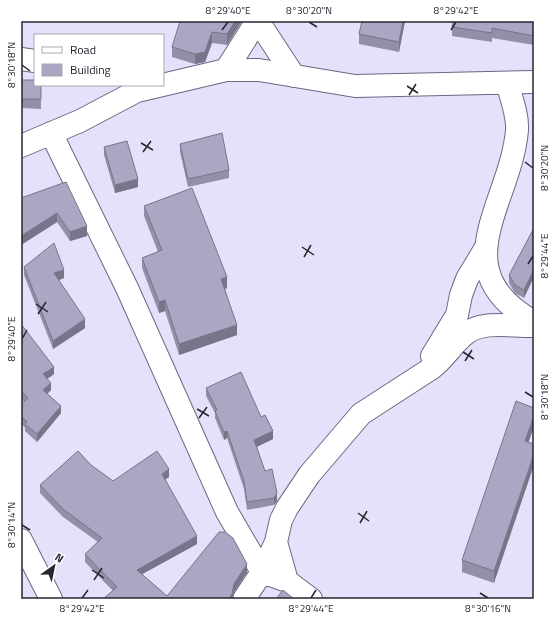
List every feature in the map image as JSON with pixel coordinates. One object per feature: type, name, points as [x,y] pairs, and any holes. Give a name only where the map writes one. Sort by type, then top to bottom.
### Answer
[{"type":"street","points":[[226,70],[258,21],[294,76]]},
{"type":"street","points":[[21,59],[34,61]]},
{"type":"street","points":[[164,82],[226,70],[259,70],[355,86],[534,82]]},
{"type":"street","points":[[507,83],[515,109],[517,130],[509,166],[490,225],[485,248],[486,262],[493,282],[500,295],[518,312],[534,322]]},
{"type":"street","points":[[21,146],[80,121],[135,88],[145,86]]},
{"type":"street","points":[[51,133],[127,288],[227,512],[262,572],[287,580],[311,599]]},
{"type":"street","points":[[419,376],[457,316],[461,295],[467,279],[485,248]]},
{"type":"street","points":[[244,599],[262,572],[276,542],[281,520],[287,508],[310,475],[361,414],[443,360],[466,333],[478,328],[492,326],[534,326]]},
{"type":"street","points":[[21,540],[51,599]]},
{"type":"street","points":[[276,542],[287,580]]},
{"type":"building","points":[[180,21],[235,21],[227,34],[212,32],[205,52],[195,54],[172,47]]},
{"type":"building","points":[[362,21],[403,21],[399,42],[359,34]]},
{"type":"building","points":[[453,21],[534,21],[534,36],[492,28],[492,33],[452,27]]},
{"type":"building","points":[[21,80],[34,80],[34,86],[41,86],[41,99],[21,99]]},
{"type":"building","points":[[222,133],[229,170],[188,179],[180,144]]},
{"type":"building","points":[[127,141],[138,179],[115,185],[104,147]]},
{"type":"building","points":[[66,182],[87,226],[70,232],[57,213],[21,236],[21,198]]},
{"type":"building","points":[[192,188],[227,277],[221,279],[237,325],[179,344],[165,300],[159,302],[142,258],[162,250],[144,206]]},
{"type":"building","points":[[534,228],[534,269],[524,290],[515,285],[509,275]]},
{"type":"building","points":[[54,243],[64,270],[54,273],[85,319],[53,341],[24,267]]},
{"type":"building","points":[[21,324],[54,367],[43,374],[51,383],[43,390],[61,406],[37,434],[25,424],[27,422],[21,416],[21,405],[28,398],[21,391]]},
{"type":"building","points":[[241,372],[261,417],[265,415],[273,431],[254,440],[265,471],[272,469],[277,493],[274,498],[247,502],[244,481],[227,431],[224,432],[215,411],[217,410],[206,388]]},
{"type":"building","points":[[516,401],[534,408],[534,416],[525,441],[534,444],[534,454],[494,571],[462,560]]},
{"type":"building","points":[[78,451],[91,465],[113,481],[157,451],[169,469],[162,474],[197,536],[137,570],[167,596],[219,532],[225,532],[233,538],[247,564],[234,584],[230,597],[232,599],[103,599],[117,587],[85,554],[102,538],[63,509],[40,485]]},
{"type":"building","points":[[283,590],[294,599],[276,599]]}]
